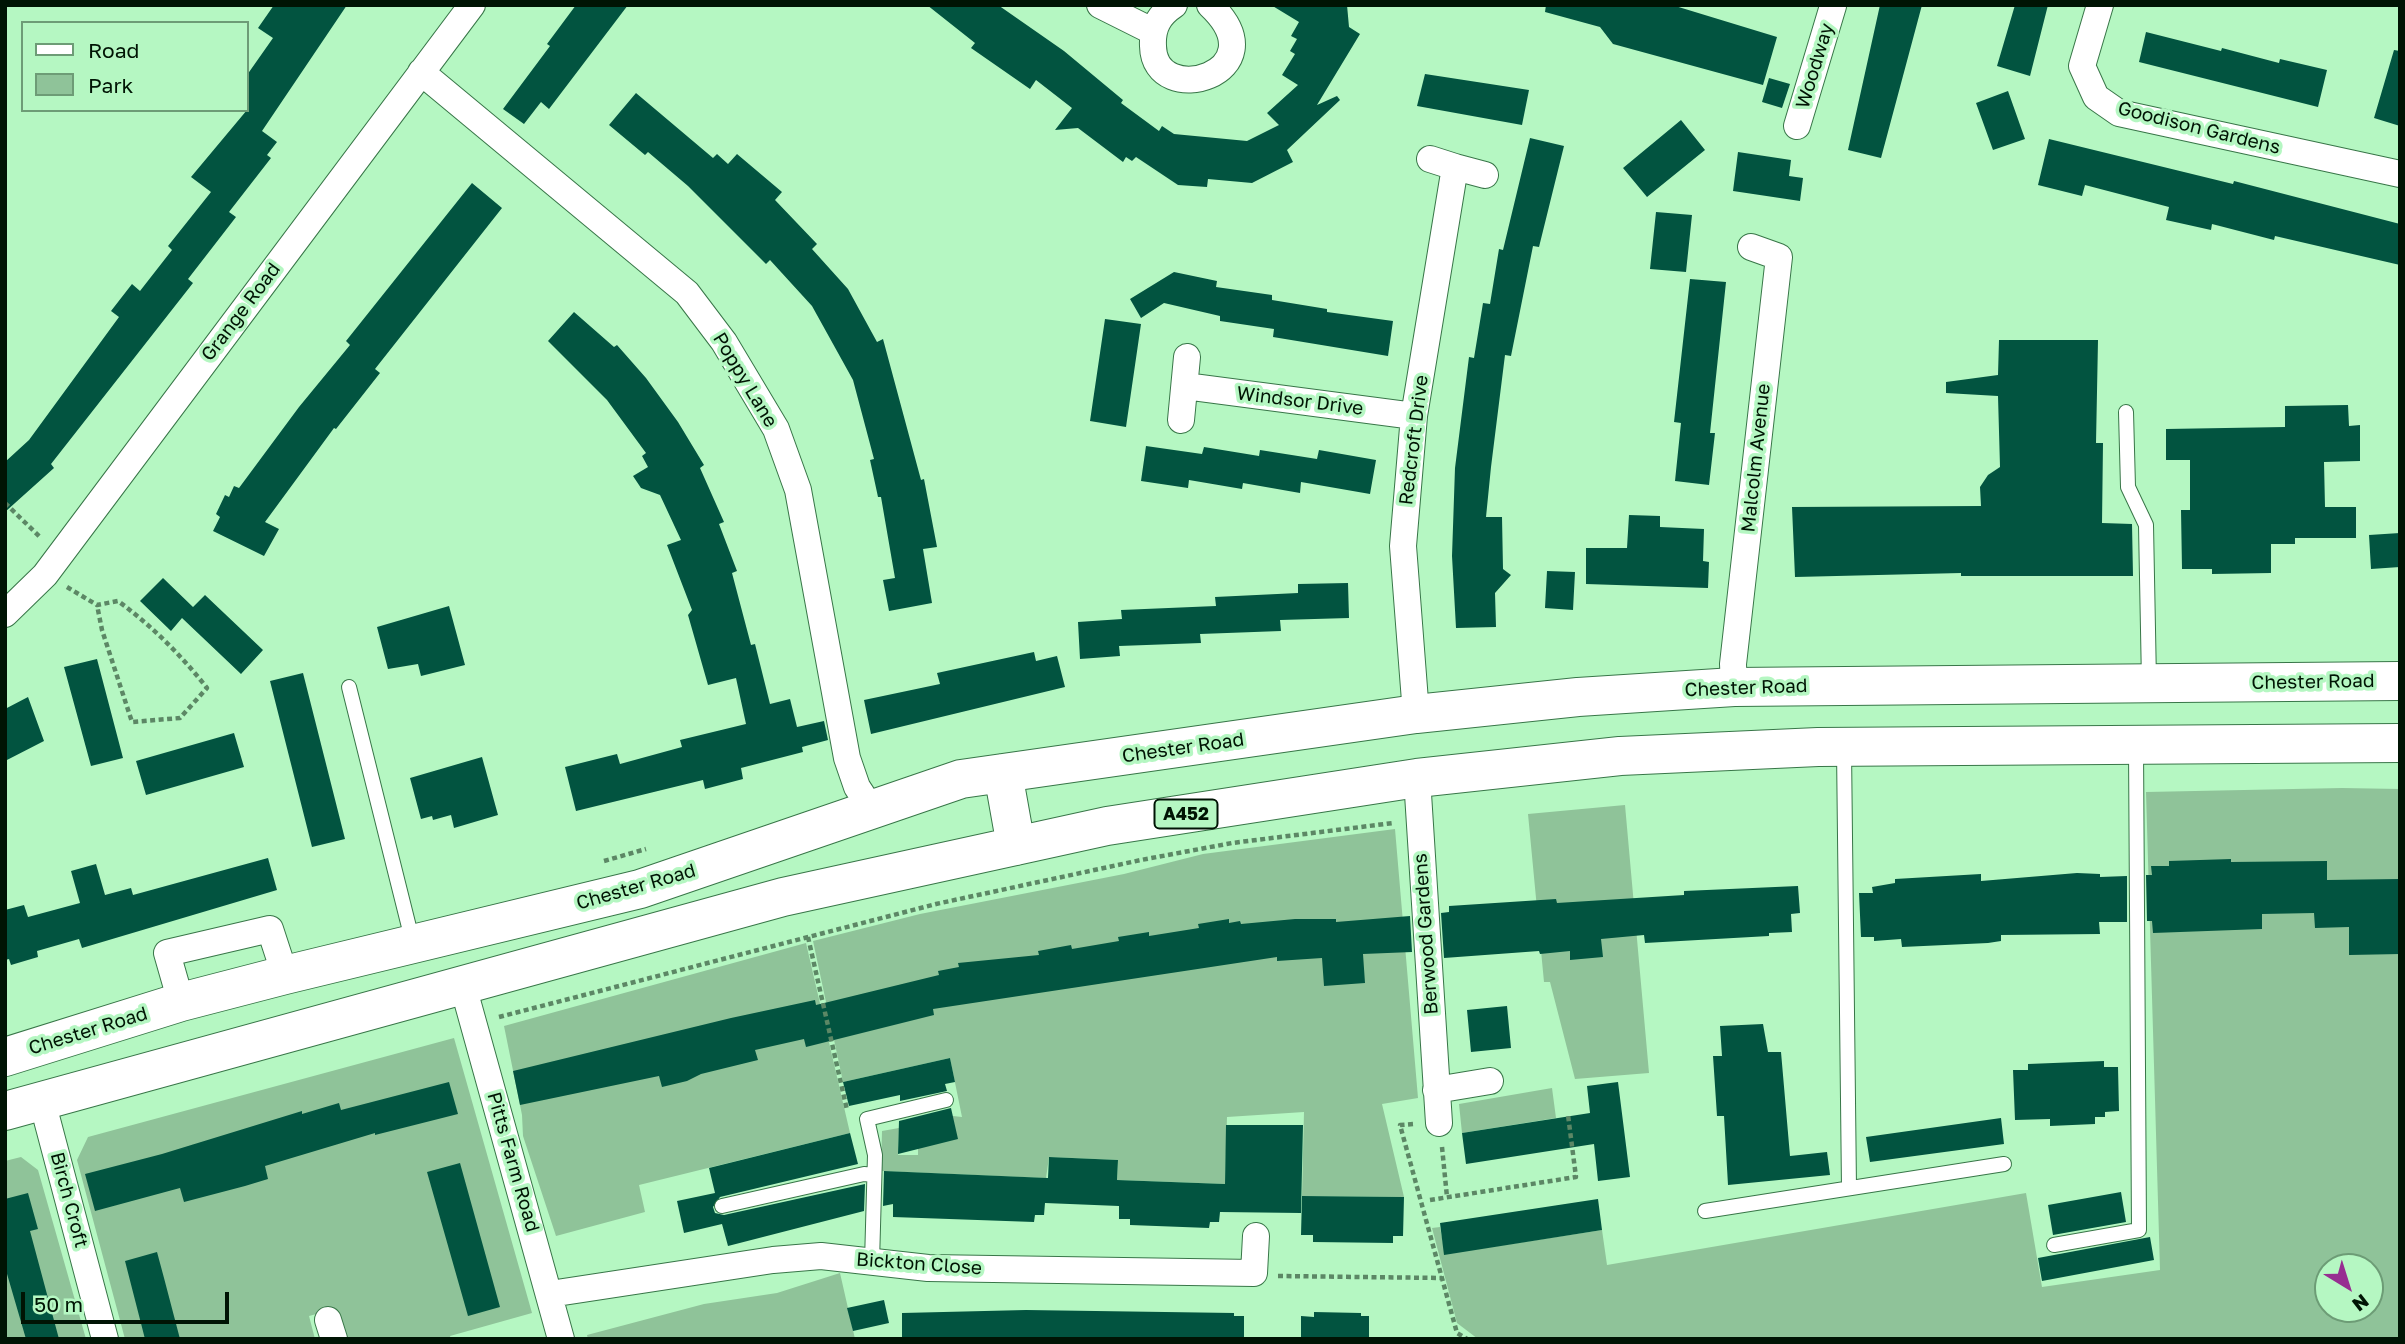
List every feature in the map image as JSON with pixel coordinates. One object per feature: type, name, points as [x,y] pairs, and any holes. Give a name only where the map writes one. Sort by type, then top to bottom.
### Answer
[{"type":"highway","name":"Chester Road","points":[[5,1057],[181,1002],[639,889],[733,859],[870,807],[961,779],[1416,714],[1577,697],[1734,687],[2400,681]]},
{"type":"highway","points":[[1817,686],[1831,747]]},
{"type":"highway","name":"A452","points":[[5,1111],[467,999],[745,908],[1107,827],[1417,778],[1620,756],[1831,747],[2400,743]]},
{"type":"highway","points":[[1003,773],[1016,846]]},
{"type":"highway","points":[[733,859],[745,908]]},
{"type":"street","name":"Grange Road","points":[[5,614],[52,565],[472,5]]},
{"type":"street","points":[[1100,5],[1152,31]]},
{"type":"street","points":[[1174,5],[1163,13],[1152,31],[1153,51],[1160,66],[1178,79],[1201,80],[1215,74],[1229,57],[1232,37],[1228,22],[1210,5]]},
{"type":"street","name":"Goodison Gardens","points":[[2100,5],[2082,66],[2095,97],[2119,113],[2400,174]]},
{"type":"street","name":"Woodway","points":[[1797,126],[1832,6]]},
{"type":"street","name":"Poppy Lane","points":[[421,72],[687,293],[746,377],[776,429],[797,490],[846,758],[857,787],[870,807]]},
{"type":"street","name":"Redcroft Drive","points":[[1416,714],[1402,546],[1442,163],[1485,175]]},
{"type":"street","name":"Malcolm Avenue","points":[[1734,687],[1733,664],[1779,257],[1751,247]]},
{"type":"street","points":[[1181,420],[1187,356]]},
{"type":"street","name":"Windsor Drive","points":[[1185,386],[1415,416]]},
{"type":"street","name":"Berwood Gardens","points":[[1417,778],[1439,1123]]},
{"type":"street","points":[[181,1002],[167,953],[270,929],[285,975]]},
{"type":"street","name":"Pitts Farm Road","points":[[467,999],[561,1339]]},
{"type":"street","points":[[1436,1090],[1490,1081]]},
{"type":"street","name":"Birch Croft","points":[[42,1101],[105,1339]]},
{"type":"street","points":[[1254,1273],[1256,1236]]},
{"type":"street","name":"Bickton Close","points":[[550,1294],[773,1260],[821,1256],[928,1268],[1254,1273]]},
{"type":"lane","points":[[2126,412],[2128,486],[2146,524],[2149,683]]},
{"type":"lane","points":[[349,687],[413,944]]},
{"type":"lane","points":[[2054,1245],[2139,1230],[2136,746]]},
{"type":"lane","points":[[1831,747],[1849,1188]]},
{"type":"lane","points":[[872,1262],[875,1155],[867,1119],[946,1100]]},
{"type":"lane","points":[[1705,1211],[2004,1164]]},
{"type":"lane","points":[[722,1206],[864,1174],[873,1175]]},
{"type":"path","points":[[5,503],[52,565],[97,605],[102,630],[132,722],[180,718],[207,688],[143,619],[118,601],[97,605]]},
{"type":"path","points":[[467,999],[492,1018],[936,904],[1141,860],[1232,843],[1418,820]]},
{"type":"path","points":[[808,937],[849,1117]]},
{"type":"path","points":[[1430,1200],[1576,1177],[1568,1115]]},
{"type":"path","points":[[1447,1197],[1439,1123],[1400,1125],[1457,1332],[1468,1339]]},
{"type":"path","points":[[1254,1273],[1295,1278],[1442,1278]]},
{"type":"green space","points":[[2400,789],[2400,1339],[1478,1339],[1457,1323],[1432,1228],[1440,1227],[1445,1254],[1602,1230],[1607,1265],[2026,1193],[2042,1287],[2160,1270],[2146,792]]},
{"type":"green space","points":[[1625,805],[1649,1073],[1575,1079],[1550,982],[1544,982],[1528,814]]},
{"type":"green space","points":[[1395,829],[1418,1098],[1382,1104],[1404,1197],[1302,1196],[1304,1112],[1227,1117],[1225,1184],[1117,1180],[1118,1160],[1049,1157],[1046,1178],[881,1171],[882,1131],[899,1128],[898,1155],[918,1155],[918,1125],[953,1116],[962,1117],[950,1058],[843,1082],[813,941],[920,914],[1124,874],[1203,854]]},
{"type":"green space","points":[[806,943],[850,1133],[639,1185],[645,1212],[556,1236],[523,1136],[522,1115],[504,1026]]},
{"type":"green space","points":[[454,1038],[532,1313],[450,1336],[451,1339],[339,1339],[331,1310],[309,1316],[315,1339],[125,1339],[77,1160],[88,1137]]},
{"type":"green space","points":[[1552,1088],[1556,1118],[1462,1133],[1459,1104]]},
{"type":"green space","points":[[21,1157],[38,1170],[86,1339],[5,1339],[5,1161]]},
{"type":"green space","points":[[840,1273],[855,1339],[588,1339],[587,1335],[704,1304],[777,1293]]},
{"type":"building","points":[[274,5],[347,5],[262,131],[277,142],[267,155],[271,158],[229,212],[236,217],[188,279],[193,283],[51,464],[54,468],[5,512],[5,462],[29,440],[119,317],[111,311],[132,284],[140,291],[172,250],[168,246],[211,192],[191,177],[248,112],[248,74],[273,38],[258,28]]},
{"type":"building","points":[[576,5],[628,5],[549,109],[541,102],[524,124],[503,109],[550,46],[547,44]]},
{"type":"building","points":[[927,5],[998,5],[1064,51],[1123,100],[1121,103],[1159,131],[1162,126],[1174,134],[1247,141],[1279,125],[1267,113],[1298,85],[1282,75],[1295,54],[1290,51],[1297,39],[1291,36],[1299,22],[1271,5],[1347,5],[1349,27],[1360,34],[1317,105],[1337,96],[1340,100],[1287,150],[1293,162],[1252,183],[1208,179],[1207,187],[1178,185],[1136,157],[1132,161],[1126,157],[1123,162],[1078,128],[1055,130],[1072,108],[1036,80],[1030,89],[971,48],[975,43]]},
{"type":"building","points":[[1546,5],[1672,5],[1777,37],[1763,85],[1613,44],[1600,27],[1545,12]]},
{"type":"building","points":[[1880,5],[1922,5],[1881,158],[1848,150]]},
{"type":"building","points":[[2015,5],[2048,5],[2030,76],[1997,66]]},
{"type":"building","points":[[2146,32],[2221,51],[2222,48],[2279,63],[2280,59],[2327,70],[2318,107],[2139,62]]},
{"type":"building","points":[[2394,50],[2400,51],[2400,126],[2374,118]]},
{"type":"building","points":[[1425,74],[1529,90],[1522,125],[1417,106]]},
{"type":"building","points":[[1769,78],[1790,84],[1782,108],[1762,102]]},
{"type":"building","points":[[2008,91],[2025,139],[1993,150],[1976,103]]},
{"type":"building","points":[[636,93],[713,158],[717,154],[728,164],[737,154],[782,192],[775,200],[817,244],[812,249],[848,289],[877,342],[883,339],[921,480],[924,479],[937,547],[923,549],[932,603],[889,611],[883,580],[895,578],[881,497],[878,497],[870,460],[874,459],[853,380],[812,306],[770,260],[766,264],[688,186],[648,152],[645,155],[609,125]]},
{"type":"building","points":[[1681,120],[1705,150],[1647,197],[1623,168]]},
{"type":"building","points":[[1530,138],[1564,146],[1539,247],[1533,246],[1511,356],[1505,355],[1491,467],[1486,517],[1502,517],[1503,569],[1511,575],[1495,593],[1496,627],[1456,628],[1452,556],[1455,468],[1469,357],[1474,358],[1483,303],[1490,304],[1499,249],[1503,250]]},
{"type":"building","points":[[2049,139],[2233,184],[2234,181],[2400,224],[2400,265],[2275,236],[2274,240],[2212,224],[2211,230],[2166,220],[2169,207],[2085,185],[2082,196],[2038,185]]},
{"type":"building","points":[[1738,152],[1791,160],[1789,176],[1803,178],[1800,201],[1733,191]]},
{"type":"building","points":[[472,183],[502,208],[375,369],[380,373],[336,429],[334,428],[265,522],[279,529],[264,556],[213,531],[220,517],[216,514],[225,495],[229,497],[234,486],[239,488],[299,407],[350,345],[346,341]]},
{"type":"building","points":[[1656,212],[1692,215],[1686,272],[1650,269]]},
{"type":"building","points":[[1174,272],[1217,281],[1216,287],[1272,295],[1272,300],[1327,309],[1327,312],[1393,321],[1388,356],[1273,337],[1274,329],[1220,321],[1220,316],[1164,303],[1141,318],[1130,299]]},
{"type":"building","points":[[1690,279],[1726,282],[1710,433],[1715,433],[1709,485],[1675,481],[1681,423],[1674,422]]},
{"type":"building","points":[[574,312],[614,347],[617,345],[646,378],[678,422],[704,465],[700,468],[724,522],[719,524],[737,571],[732,573],[751,645],[755,644],[770,704],[790,699],[797,727],[824,721],[828,740],[802,747],[803,752],[741,768],[743,779],[705,789],[703,780],[576,811],[565,767],[617,754],[620,764],[682,747],[680,740],[746,724],[736,678],[708,685],[688,615],[692,610],[667,545],[681,540],[660,495],[641,488],[633,476],[648,467],[642,456],[646,453],[607,400],[548,341]]},
{"type":"building","points":[[1105,319],[1141,324],[1126,427],[1090,421]]},
{"type":"building","points":[[1999,340],[2098,340],[2096,443],[2103,443],[2102,523],[2132,524],[2133,576],[1961,576],[1961,573],[1795,577],[1792,507],[1981,506],[1980,487],[1988,475],[2000,467],[1998,396],[1946,393],[1946,382],[1998,375]]},
{"type":"building","points":[[2348,405],[2349,426],[2360,425],[2360,461],[2324,462],[2325,507],[2356,507],[2356,538],[2295,538],[2295,544],[2271,544],[2271,573],[2212,574],[2212,569],[2182,569],[2181,510],[2190,510],[2190,460],[2166,460],[2166,429],[2285,427],[2285,406]]},
{"type":"building","points":[[1146,446],[1202,454],[1204,447],[1259,456],[1260,450],[1317,459],[1319,450],[1376,460],[1370,494],[1301,482],[1300,493],[1243,483],[1242,489],[1189,480],[1188,488],[1141,481]]},
{"type":"building","points":[[1629,515],[1660,516],[1660,527],[1704,529],[1703,561],[1709,562],[1708,588],[1586,584],[1586,548],[1627,548]]},
{"type":"building","points":[[2400,533],[2400,567],[2371,569],[2369,535]]},
{"type":"building","points":[[1547,571],[1575,572],[1573,610],[1545,608]]},
{"type":"building","points":[[163,578],[193,607],[205,595],[263,650],[241,674],[182,618],[171,631],[140,601]]},
{"type":"building","points":[[1348,583],[1349,618],[1280,620],[1281,631],[1200,634],[1201,643],[1119,646],[1120,656],[1080,659],[1078,622],[1122,619],[1121,610],[1216,606],[1215,597],[1298,593],[1298,584]]},
{"type":"building","points":[[449,606],[465,665],[421,676],[418,664],[388,669],[377,627]]},
{"type":"building","points":[[1034,652],[1036,661],[1057,656],[1065,687],[871,734],[864,700],[940,684],[937,673]]},
{"type":"building","points":[[97,659],[123,758],[91,766],[64,667]]},
{"type":"building","points":[[303,673],[345,839],[312,847],[270,681]]},
{"type":"building","points":[[28,697],[44,741],[5,761],[5,709]]},
{"type":"building","points":[[234,733],[244,767],[146,795],[136,761]]},
{"type":"building","points":[[482,757],[498,815],[454,828],[451,815],[433,820],[432,816],[421,819],[410,778]]},
{"type":"building","points":[[268,858],[277,890],[82,948],[79,939],[37,951],[38,957],[11,965],[9,959],[5,960],[5,910],[24,905],[28,917],[80,903],[71,871],[96,864],[105,895],[131,888],[133,895]]},
{"type":"building","points":[[2231,859],[2231,862],[2327,861],[2327,880],[2400,879],[2400,954],[2349,955],[2349,927],[2315,928],[2314,913],[2262,914],[2262,929],[2153,933],[2152,921],[2147,921],[2146,875],[2152,875],[2151,866],[2169,866],[2169,861]]},
{"type":"building","points":[[2077,873],[2100,874],[2100,877],[2127,876],[2127,922],[2099,922],[2100,934],[2001,935],[2001,941],[1988,943],[1902,947],[1901,939],[1874,941],[1874,937],[1861,937],[1859,893],[1873,893],[1872,887],[1895,883],[1895,879],[1981,874],[1981,881]]},
{"type":"building","points":[[1798,886],[1800,913],[1791,914],[1792,932],[1769,933],[1769,936],[1645,943],[1644,935],[1601,939],[1603,957],[1570,960],[1570,951],[1444,958],[1441,913],[1449,912],[1449,906],[1556,899],[1557,903],[1684,895],[1684,891]]},
{"type":"building","points":[[1410,916],[1412,952],[1363,954],[1365,983],[1324,986],[1322,958],[1277,961],[1277,957],[933,1009],[934,1015],[806,1047],[804,1039],[755,1050],[758,1060],[662,1087],[659,1076],[520,1105],[513,1071],[731,1018],[815,1000],[816,1005],[939,975],[938,971],[959,967],[958,963],[1039,955],[1038,951],[1071,945],[1072,949],[1119,941],[1118,937],[1149,932],[1149,936],[1199,928],[1198,924],[1229,919],[1229,923],[1240,921],[1241,924],[1295,919],[1336,919],[1336,922]]},
{"type":"building","points":[[1507,1006],[1511,1048],[1471,1052],[1467,1010]]},
{"type":"building","points":[[1763,1024],[1768,1052],[1781,1052],[1790,1156],[1827,1152],[1830,1175],[1728,1185],[1724,1116],[1717,1116],[1713,1056],[1722,1056],[1720,1026]]},
{"type":"building","points":[[950,1058],[955,1082],[945,1084],[947,1091],[900,1101],[900,1095],[849,1106],[843,1082]]},
{"type":"building","points":[[2104,1061],[2104,1067],[2118,1067],[2119,1111],[2105,1112],[2105,1117],[2095,1117],[2095,1124],[2050,1126],[2050,1119],[2015,1120],[2013,1070],[2028,1070],[2028,1064]]},
{"type":"building","points":[[449,1082],[458,1114],[375,1133],[265,1166],[268,1179],[245,1186],[184,1202],[180,1188],[95,1211],[85,1174],[162,1154],[302,1111],[302,1114],[339,1103],[341,1110]]},
{"type":"building","points":[[1618,1082],[1630,1177],[1598,1181],[1594,1144],[1466,1164],[1462,1133],[1590,1113],[1587,1086]]},
{"type":"building","points":[[951,1108],[958,1139],[898,1154],[899,1121]]},
{"type":"building","points":[[2001,1118],[2004,1144],[1870,1162],[1866,1137]]},
{"type":"building","points":[[1226,1125],[1303,1125],[1301,1213],[1220,1212],[1219,1222],[1210,1222],[1209,1228],[1130,1225],[1130,1219],[1119,1219],[1119,1206],[1045,1203],[1044,1215],[1035,1215],[1034,1222],[893,1217],[893,1204],[883,1206],[884,1171],[1048,1178],[1049,1157],[1118,1160],[1117,1180],[1225,1184]]},
{"type":"building","points":[[850,1133],[858,1164],[720,1197],[713,1207],[715,1213],[724,1215],[865,1184],[864,1211],[728,1246],[722,1224],[684,1233],[677,1201],[715,1193],[709,1168]]},
{"type":"building","points":[[460,1163],[500,1307],[468,1316],[427,1172]]},
{"type":"building","points":[[2121,1192],[2126,1222],[2053,1235],[2048,1205]]},
{"type":"building","points":[[28,1193],[38,1229],[30,1231],[59,1339],[26,1339],[5,1267],[5,1199]]},
{"type":"building","points":[[1302,1196],[1404,1197],[1403,1236],[1393,1236],[1393,1243],[1313,1242],[1313,1235],[1301,1235]]},
{"type":"building","points":[[1598,1199],[1602,1230],[1444,1255],[1440,1223]]},
{"type":"building","points":[[2150,1237],[2154,1260],[2042,1281],[2038,1258]]},
{"type":"building","points":[[157,1252],[180,1339],[145,1339],[125,1261]]},
{"type":"building","points":[[884,1300],[889,1323],[853,1331],[847,1308]]},
{"type":"building","points":[[1026,1310],[1234,1313],[1234,1316],[1244,1316],[1244,1339],[902,1339],[902,1313]]},
{"type":"building","points":[[1314,1312],[1361,1313],[1361,1316],[1369,1316],[1369,1339],[1301,1339],[1301,1316],[1314,1317]]}]
